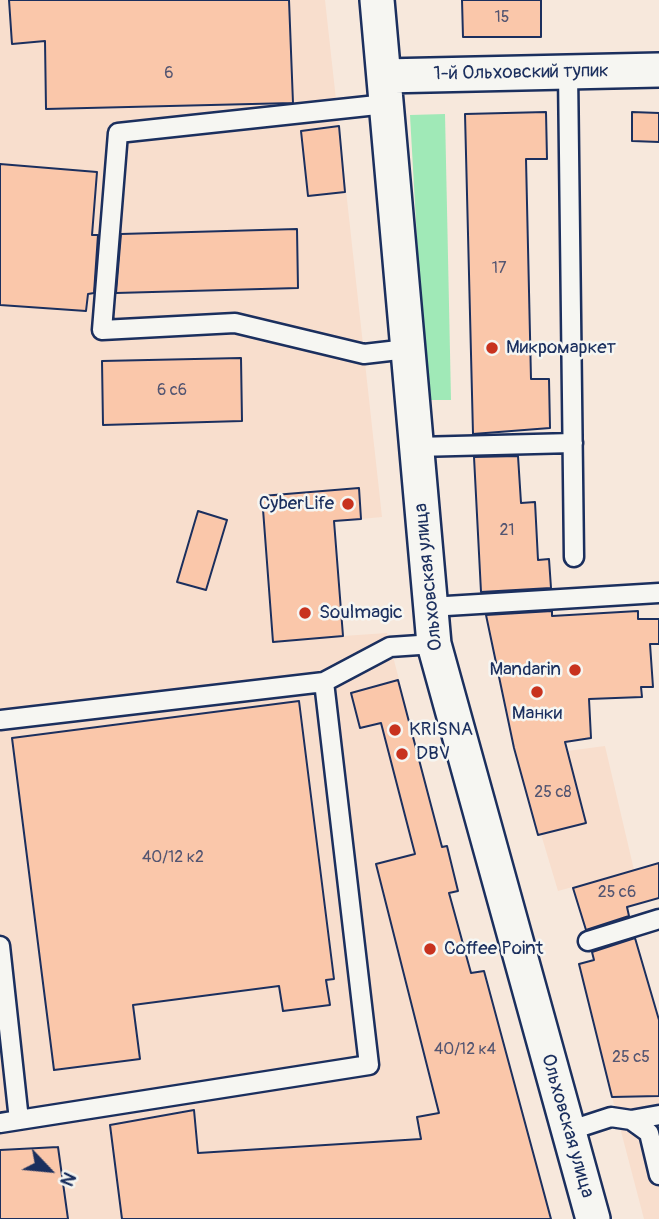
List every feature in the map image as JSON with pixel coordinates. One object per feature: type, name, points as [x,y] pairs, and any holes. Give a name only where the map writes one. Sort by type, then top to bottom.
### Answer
[{"type":"street","name":"Ольховская улица","points":[[377,0],[434,643],[593,1219]]},
{"type":"street","name":"1-й Ольховский тупик","points":[[385,90],[568,72],[659,70]]},
{"type":"lane","points":[[568,72],[574,557]]},
{"type":"lane","points":[[385,90],[118,133],[102,330],[234,323],[364,354],[407,349]]},
{"type":"lane","points":[[416,447],[573,443]]},
{"type":"lane","points":[[430,607],[659,593]]},
{"type":"lane","points":[[0,720],[324,682],[390,647],[434,643]]},
{"type":"lane","points":[[0,1123],[369,1065],[324,682]]},
{"type":"lane","points":[[588,941],[659,919]]},
{"type":"lane","points":[[0,946],[19,1120]]},
{"type":"lane","points":[[568,1130],[611,1117],[631,1120],[659,1115]]},
{"type":"lane","points":[[631,1120],[649,1133],[659,1175]]},
{"type":"shaded area","points":[[0,0],[325,0],[382,517],[361,519],[358,488],[332,491],[343,636],[387,633],[442,847],[447,846],[458,891],[450,893],[471,972],[484,971],[551,1219],[0,1219]]},
{"type":"shaded area","points":[[605,746],[634,870],[558,891],[520,764],[567,751]]},
{"type":"shaded area","points":[[659,1096],[659,1219],[644,1219],[612,1097]]},
{"type":"green space","points":[[445,114],[451,400],[426,400],[410,115]]},
{"type":"building","points":[[9,0],[289,0],[293,103],[46,109],[45,41],[12,44]]},
{"type":"building","points":[[462,0],[541,0],[541,37],[463,37]]},
{"type":"building","points":[[546,112],[547,159],[526,159],[531,379],[549,379],[550,428],[473,434],[465,114]]},
{"type":"building","points":[[632,112],[659,113],[659,142],[632,141]]},
{"type":"building","points":[[339,126],[345,192],[308,196],[301,131]]},
{"type":"building","points":[[0,164],[97,172],[92,235],[98,235],[94,293],[88,294],[86,311],[0,305]]},
{"type":"building","points":[[297,229],[298,288],[116,293],[121,234]]},
{"type":"building","points":[[241,358],[242,421],[103,425],[102,361]]},
{"type":"building","points":[[518,456],[521,503],[535,502],[538,560],[549,559],[551,588],[481,592],[474,457]]},
{"type":"building","points":[[359,488],[361,519],[334,521],[343,636],[273,642],[262,496]]},
{"type":"building","points":[[198,511],[227,520],[206,590],[177,582]]},
{"type":"building","name":"Mandarin","points":[[552,611],[552,616],[638,611],[638,619],[659,619],[659,644],[650,644],[653,687],[641,687],[642,697],[589,699],[591,738],[565,742],[586,823],[538,835],[514,748],[486,615]]},
{"type":"building","points":[[398,680],[442,847],[447,846],[458,891],[449,893],[471,973],[484,971],[551,1219],[122,1219],[110,1125],[194,1110],[198,1153],[421,1139],[417,1117],[439,1113],[376,864],[415,854],[381,723],[360,728],[351,693]]},
{"type":"building","points":[[299,701],[334,979],[326,980],[330,1005],[283,1011],[279,986],[133,1005],[140,1059],[54,1070],[12,738]]},
{"type":"building","points":[[659,863],[659,898],[627,907],[629,916],[586,930],[573,888]]},
{"type":"building","points":[[635,938],[659,1020],[659,1096],[612,1097],[579,964],[594,960],[592,952]]},
{"type":"building","points":[[58,1147],[68,1219],[0,1219],[0,1150]]},
{"type":"place","name":"Микромаркет","points":[[492,348]]},
{"type":"place","name":"CyberLife","points":[[348,504]]},
{"type":"place","name":"Soulmagic","points":[[305,613]]},
{"type":"place","name":"Mandarin","points":[[575,670]]},
{"type":"place","name":"Манки","points":[[537,692]]},
{"type":"place","name":"KRISNA","points":[[395,730]]},
{"type":"place","name":"DBV","points":[[402,754]]},
{"type":"place","name":"Coffee Point","points":[[430,949]]}]
